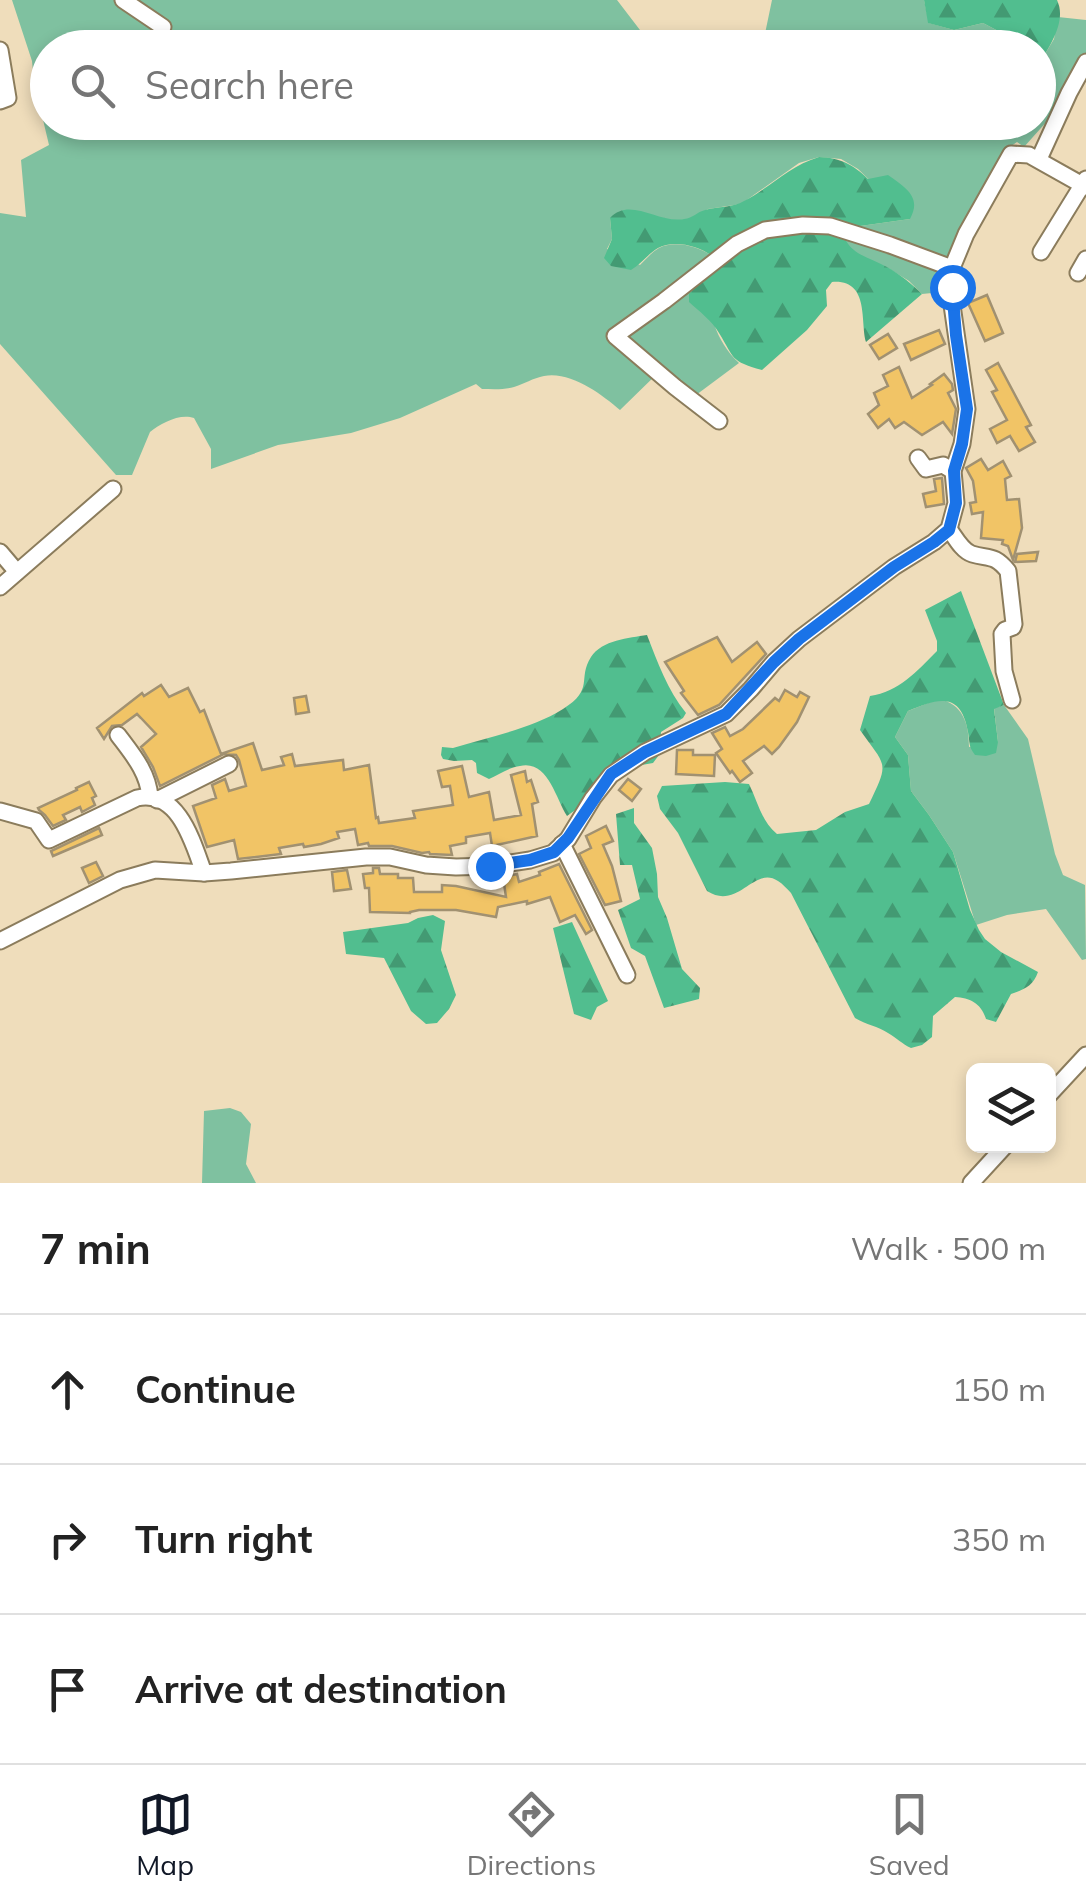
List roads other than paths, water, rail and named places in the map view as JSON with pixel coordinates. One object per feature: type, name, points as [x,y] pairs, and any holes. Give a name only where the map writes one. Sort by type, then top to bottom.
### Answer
[{"type":"street","points":[[123,0],[164,27]]},
{"type":"street","points":[[0,50],[8,98],[0,101]]},
{"type":"street","points":[[1056,121],[1086,62]]},
{"type":"street","points":[[1039,159],[1048,140]]},
{"type":"street","points":[[0,940],[104,887],[155,870],[204,873],[366,857],[390,857],[426,865],[490,866],[554,852],[611,774],[645,752],[726,714],[799,639],[949,530],[956,503],[954,471],[967,409],[952,306],[952,268],[966,234],[1011,154],[1039,159],[1085,184],[1041,252]]},
{"type":"street","points":[[719,421],[615,336],[737,244],[765,230],[803,224],[830,226],[952,268]]},
{"type":"street","points":[[918,458],[926,469],[944,465],[954,471]]},
{"type":"street","points":[[0,588],[112,488]]},
{"type":"street","points":[[949,530],[968,552],[988,557],[1008,571],[1014,627],[1002,634],[1004,671],[1012,700]]},
{"type":"street","points":[[0,552],[18,572]]},
{"type":"street","points":[[118,735],[143,769],[154,798],[181,816],[204,873]]},
{"type":"street","points":[[0,810],[36,821],[49,840],[137,798],[154,798],[228,764]]},
{"type":"street","points":[[562,844],[627,975]]},
{"type":"street","points":[[1056,1087],[1086,1055]]},
{"type":"street","points":[[971,1183],[999,1153]]}]
